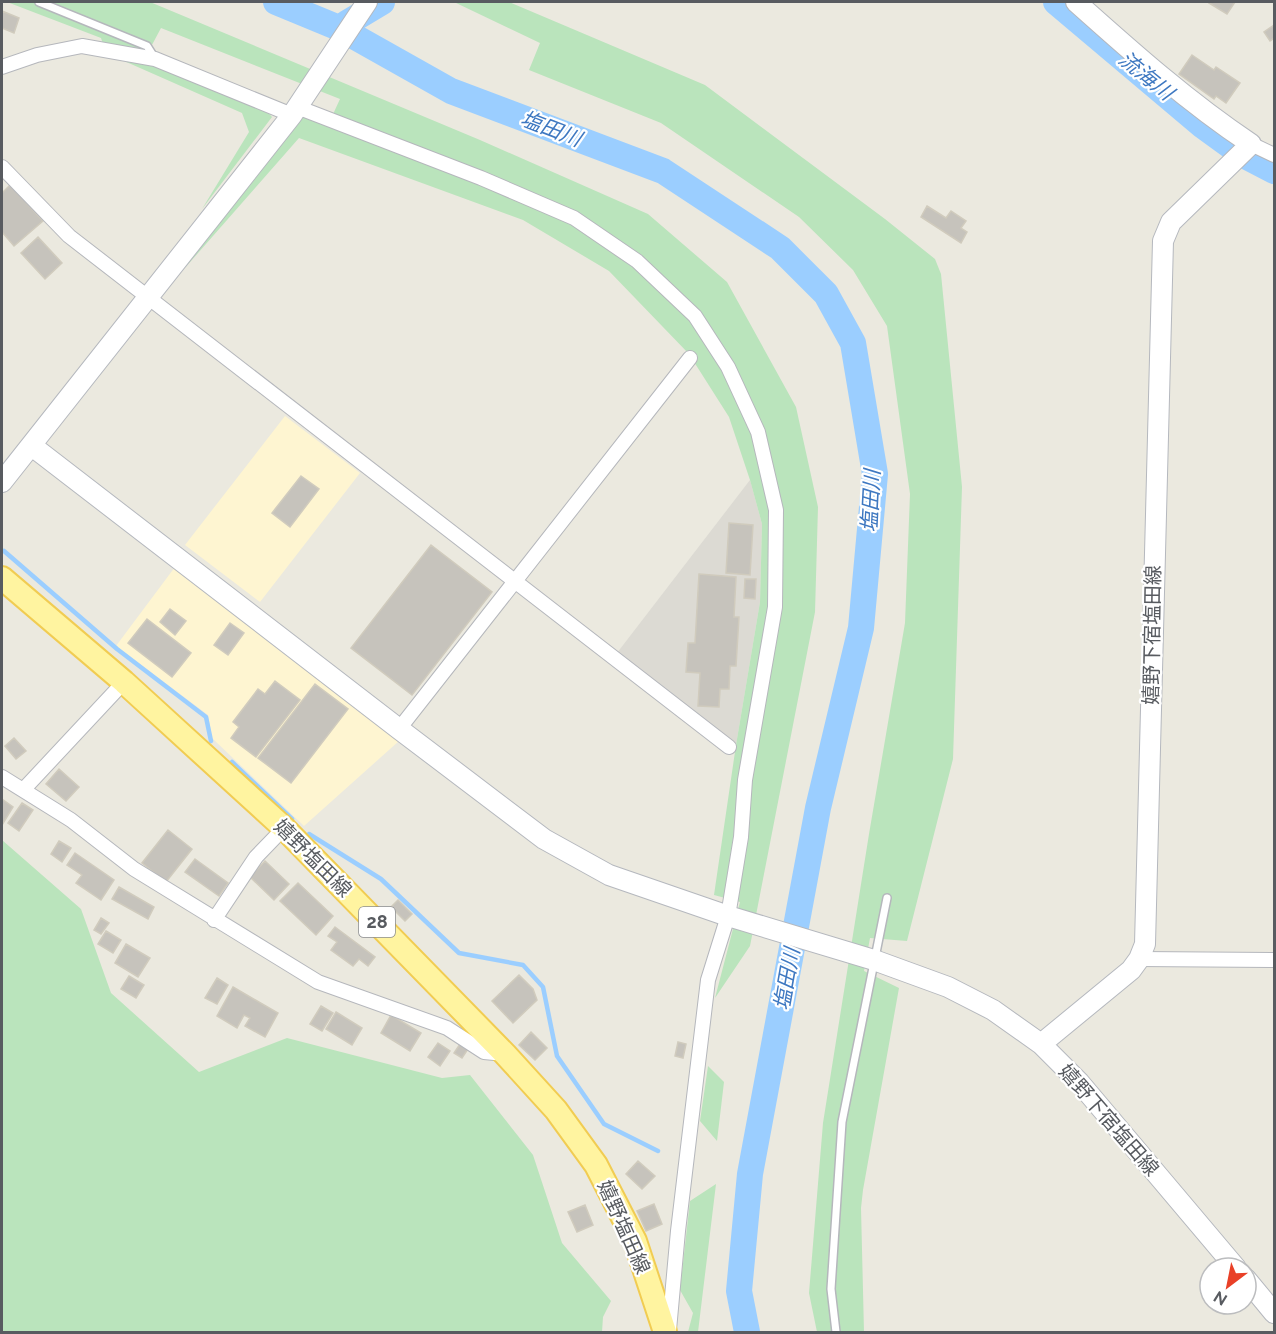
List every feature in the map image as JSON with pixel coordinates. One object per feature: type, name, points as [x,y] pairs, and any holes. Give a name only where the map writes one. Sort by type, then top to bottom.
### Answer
[{"type":"main road","name":"嬉野塩田線","points":[[2,578],[124,682],[284,828],[506,1054],[556,1110],[596,1165],[635,1241],[667,1332]]},
{"type":"street","points":[[2,482],[297,107],[367,2]]},
{"type":"street","points":[[1076,2],[1165,80],[1213,118],[1251,144],[1275,155]]},
{"type":"street","points":[[2,67],[37,55],[82,46],[155,59],[297,107],[482,178],[574,218],[637,261],[695,316],[728,367],[758,432],[776,510],[775,607],[745,780],[741,837],[728,915],[708,980],[667,1332]]},
{"type":"street","name":"嬉野下宿塩田線","points":[[1139,959],[1145,944],[1163,241],[1171,222],[1251,144]]},
{"type":"street","points":[[2,167],[69,236],[729,747]]},
{"type":"street","points":[[399,729],[690,358]]},
{"type":"street","name":"嬉野下宿塩田線","points":[[32,446],[544,839],[609,875],[874,960],[948,987],[993,1010],[1041,1044],[1078,1082],[1226,1256]]},
{"type":"street","points":[[24,789],[124,682]]},
{"type":"street","points":[[2,777],[71,820],[134,869],[318,982],[447,1028],[484,1052],[506,1054]]},
{"type":"street","points":[[214,920],[256,857],[284,828]]},
{"type":"street","points":[[1041,1044],[1131,970],[1139,959],[1275,960]]},
{"type":"street","points":[[1258,1293],[1275,1313]]},
{"type":"lane","points":[[39,2],[147,45],[155,59]]},
{"type":"lane","points":[[836,1332],[831,1288],[842,1122],[887,898]]},
{"type":"shaded area","points":[[285,416],[360,473],[260,602],[185,545]]},
{"type":"shaded area","points":[[750,480],[762,524],[760,602],[736,745],[617,653]]},
{"type":"shaded area","points":[[175,567],[399,741],[304,826],[212,738],[208,715],[116,646]]},
{"type":"green space","points":[[7,2],[150,2],[480,140],[648,214],[727,282],[796,407],[818,507],[815,612],[750,946],[715,998],[740,902],[714,895],[760,602],[762,524],[729,417],[689,354],[609,271],[523,220],[299,138],[184,269],[302,116],[328,125],[340,99],[161,28],[145,58],[259,102],[272,117],[202,209],[249,132],[242,113],[106,53],[101,38]]},
{"type":"green space","points":[[454,2],[509,2],[705,85],[935,259],[941,274],[962,487],[953,759],[907,941],[870,938],[864,971],[899,988],[861,1208],[864,1332],[817,1332],[809,1293],[823,1123],[905,623],[910,494],[887,326],[853,270],[799,217],[661,123],[529,70],[540,43]]},
{"type":"green space","points":[[2,840],[81,909],[111,993],[199,1072],[287,1038],[442,1078],[470,1075],[533,1155],[562,1243],[611,1301],[603,1317],[602,1332],[2,1332]]},
{"type":"green space","points":[[708,1066],[724,1082],[717,1141],[700,1121]]},
{"type":"green space","points":[[716,1184],[698,1332],[688,1332],[693,1313],[680,1290],[690,1201]]},
{"type":"building","points":[[1210,2],[1235,2],[1227,14]]},
{"type":"building","points":[[2,11],[19,18],[14,33],[2,28]]},
{"type":"building","points":[[1274,25],[1274,38],[1270,41],[1264,32]]},
{"type":"building","points":[[1192,55],[1214,70],[1216,67],[1240,83],[1226,103],[1216,96],[1214,99],[1179,74]]},
{"type":"building","points":[[10,185],[43,221],[14,246],[2,232],[2,193]]},
{"type":"building","points":[[927,206],[946,218],[951,211],[966,221],[961,228],[967,232],[961,243],[921,217]]},
{"type":"building","points":[[38,237],[62,263],[45,279],[21,253]]},
{"type":"building","points":[[301,476],[319,489],[290,527],[272,513]]},
{"type":"building","points":[[729,523],[753,525],[750,575],[726,573]]},
{"type":"building","points":[[431,545],[492,592],[412,695],[351,648]]},
{"type":"building","points":[[699,574],[736,577],[734,617],[739,617],[736,666],[730,666],[729,689],[720,689],[719,707],[698,706],[700,673],[686,672],[688,643],[695,643]]},
{"type":"building","points":[[745,579],[756,579],[755,599],[744,598]]},
{"type":"building","points":[[170,609],[186,621],[175,635],[160,622]]},
{"type":"building","points":[[147,619],[191,653],[172,677],[128,643]]},
{"type":"building","points":[[230,623],[244,633],[228,655],[214,645]]},
{"type":"building","points":[[275,681],[300,700],[256,757],[231,738],[239,727],[233,722],[258,689],[265,694]]},
{"type":"building","points":[[315,684],[348,709],[291,783],[258,758]]},
{"type":"building","points":[[14,738],[26,751],[16,759],[5,746]]},
{"type":"building","points":[[59,769],[79,787],[66,801],[46,784]]},
{"type":"building","points":[[2,799],[13,807],[2,825]]},
{"type":"building","points":[[22,803],[33,810],[19,831],[8,823]]},
{"type":"building","points":[[168,830],[192,849],[166,882],[142,863]]},
{"type":"building","points":[[59,841],[71,848],[62,862],[51,854]]},
{"type":"building","points":[[75,853],[114,880],[101,900],[76,883],[82,875],[67,865]]},
{"type":"building","points":[[195,859],[228,883],[219,896],[185,872]]},
{"type":"building","points":[[265,861],[289,884],[274,900],[250,877]]},
{"type":"building","points":[[298,883],[333,916],[316,935],[280,901]]},
{"type":"building","points":[[119,887],[154,907],[148,919],[112,899]]},
{"type":"building","points":[[398,900],[412,914],[405,921],[391,907]]},
{"type":"building","points":[[101,918],[109,923],[101,934],[94,930]]},
{"type":"building","points":[[335,927],[375,957],[368,966],[359,959],[353,966],[331,950],[337,942],[328,936]]},
{"type":"building","points":[[106,931],[121,940],[113,953],[98,944]]},
{"type":"building","points":[[126,944],[150,958],[138,977],[115,963]]},
{"type":"building","points":[[519,975],[533,989],[537,1000],[513,1023],[492,1001]]},
{"type":"building","points":[[129,976],[144,985],[136,998],[121,989]]},
{"type":"building","points":[[217,978],[228,985],[217,1004],[205,998]]},
{"type":"building","points":[[233,987],[278,1013],[265,1037],[245,1026],[250,1018],[244,1015],[237,1028],[217,1016]]},
{"type":"building","points":[[321,1006],[333,1013],[322,1031],[310,1024]]},
{"type":"building","points":[[336,1012],[362,1028],[352,1045],[326,1029]]},
{"type":"building","points":[[391,1015],[421,1033],[410,1051],[381,1033]]},
{"type":"building","points":[[531,1032],[547,1048],[535,1060],[519,1045]]},
{"type":"building","points":[[678,1042],[686,1044],[683,1058],[675,1056]]},
{"type":"building","points":[[438,1043],[450,1051],[440,1066],[428,1057]]},
{"type":"building","points":[[460,1044],[468,1049],[462,1058],[454,1053]]},
{"type":"building","points":[[638,1161],[655,1176],[642,1189],[626,1174]]},
{"type":"building","points":[[654,1204],[662,1224],[646,1231],[637,1211]]},
{"type":"building","points":[[585,1205],[593,1225],[577,1232],[568,1212]]},
{"type":"waterway","name":"塩田川","points":[[276,2],[339,28],[451,91],[663,171],[780,248],[826,294],[853,343],[875,474],[861,628],[818,808],[750,1174],[739,1291],[747,1332]]},
{"type":"waterway","points":[[347,23],[382,2]]},
{"type":"waterway","name":"流海川","points":[[1056,2],[1203,126],[1236,150]]},
{"type":"waterway","name":"流海川","points":[[1249,158],[1274,171]]},
{"type":"waterway","points":[[1260,165],[1274,180]]},
{"type":"waterway","points":[[4,551],[117,649],[206,717],[211,741]]},
{"type":"waterway","points":[[232,762],[292,819]]},
{"type":"waterway","points":[[309,834],[381,879],[459,953],[523,965],[543,987],[557,1056],[604,1124],[658,1151]]}]
